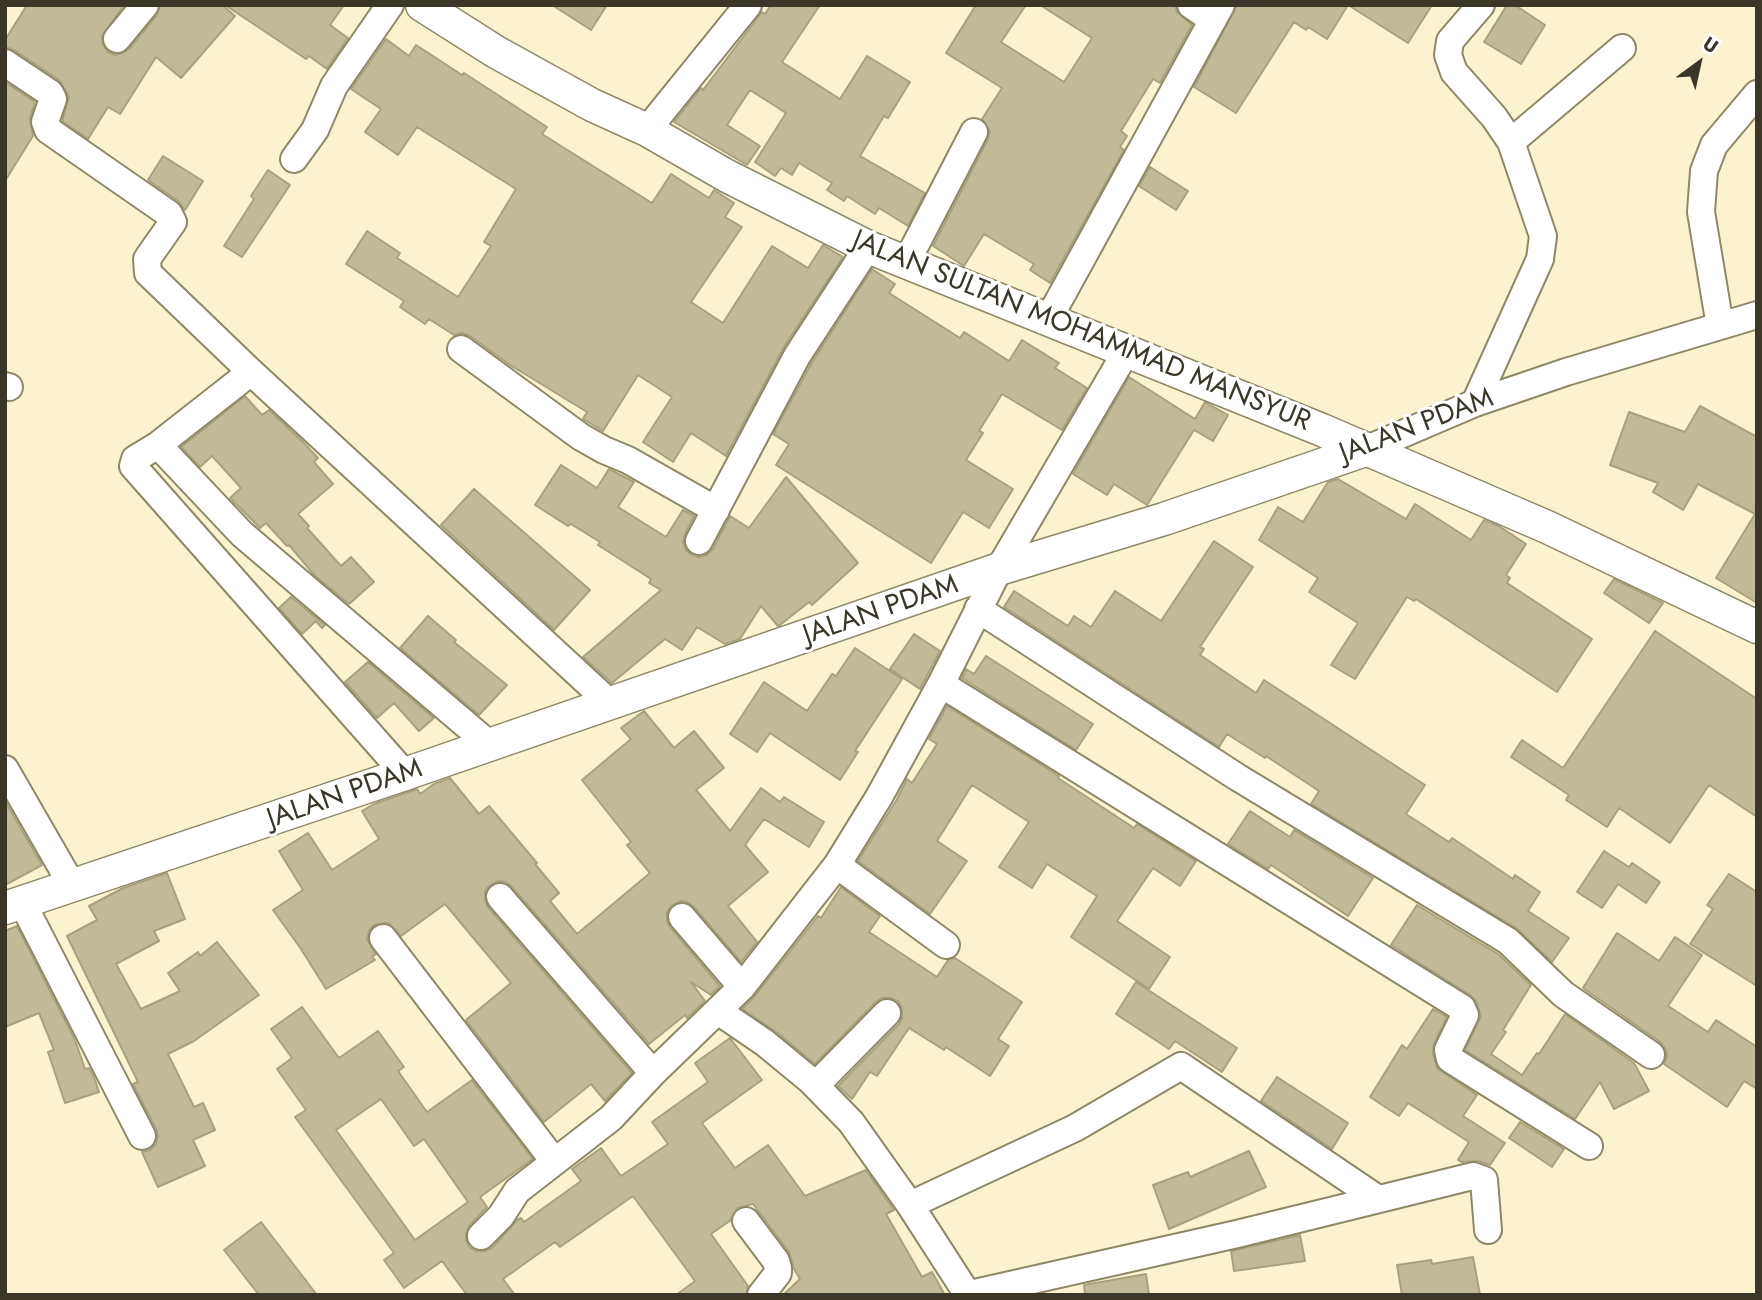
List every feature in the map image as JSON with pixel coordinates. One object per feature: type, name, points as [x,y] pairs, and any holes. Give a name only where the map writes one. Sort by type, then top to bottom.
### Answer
[{"type":"street","points":[[117,39],[145,5]]},
{"type":"street","points":[[294,159],[315,130],[334,86],[390,5]]},
{"type":"street","points":[[647,130],[748,5]]},
{"type":"street","points":[[1048,320],[1217,12],[1191,5]]},
{"type":"street","points":[[1475,403],[1540,259],[1543,236],[1511,142],[1494,117],[1454,72],[1448,55],[1450,41],[1481,5]]},
{"type":"street","name":"JALAN SULTAN MOHAMMAD MANSYUR","points":[[423,6],[508,59],[592,105],[647,130],[727,176],[868,247],[1309,425],[1547,527],[1757,626]]},
{"type":"street","points":[[1511,142],[1622,48]]},
{"type":"street","points":[[5,64],[50,93],[53,99],[46,122],[48,130],[169,214],[173,222],[147,258],[148,273],[251,372],[611,704]]},
{"type":"street","points":[[1720,326],[1701,212],[1704,171],[1714,145],[1757,94]]},
{"type":"street","points":[[906,263],[974,132]]},
{"type":"street","points":[[699,541],[797,356],[868,247]]},
{"type":"street","name":"JALAN PDAM","points":[[14,905],[611,704],[999,569],[1164,519],[1365,450],[1475,403],[1566,372],[1757,315]]},
{"type":"street","points":[[461,349],[581,437],[628,460],[716,510]]},
{"type":"street","points":[[481,1236],[501,1216],[517,1191],[611,1118],[742,986],[837,865],[941,684],[999,569],[1126,352]]},
{"type":"street","points":[[251,372],[158,445],[135,459],[133,466],[405,774]]},
{"type":"street","points":[[158,445],[242,534],[490,745]]},
{"type":"street","points":[[978,609],[1237,777],[1508,940],[1563,994],[1651,1055]]},
{"type":"street","points":[[941,684],[1462,1008],[1465,1015],[1448,1050],[1450,1059],[1589,1146]]},
{"type":"street","points":[[5,769],[73,887]]},
{"type":"street","points":[[837,865],[946,945]]},
{"type":"street","points":[[500,897],[653,1073]]},
{"type":"street","points":[[14,905],[142,1136]]},
{"type":"street","points":[[682,917],[742,986]]},
{"type":"street","points":[[383,938],[554,1161]]},
{"type":"street","points":[[718,1011],[765,1043],[816,1085],[851,1122],[910,1205],[967,1294],[1237,1234],[1479,1176],[1484,1180],[1488,1230]]},
{"type":"street","points":[[816,1085],[887,1013]]},
{"type":"street","points":[[910,1205],[1075,1128],[1181,1066],[1378,1199]]},
{"type":"street","points":[[746,1221],[776,1261],[778,1268],[778,1273],[761,1295]]},
{"type":"building","points":[[27,5],[124,5],[102,36],[103,45],[108,52],[115,55],[129,49],[157,15],[160,5],[222,5],[235,16],[181,78],[156,57],[120,114],[108,107],[88,139],[62,121],[69,97],[59,80],[14,50],[5,47],[5,40]]},
{"type":"building","points":[[225,5],[344,5],[330,25],[348,38],[327,69],[309,56],[306,59]]},
{"type":"building","points":[[552,5],[607,5],[591,30]]},
{"type":"building","points":[[771,5],[820,5],[782,62],[840,99],[867,56],[910,82],[888,118],[884,116],[860,156],[925,193],[908,226],[879,208],[875,214],[847,196],[844,201],[827,190],[832,183],[799,163],[792,175],[781,168],[775,176],[755,162],[786,113],[750,90],[727,125],[760,146],[747,165],[674,122],[701,88],[703,90],[762,12],[765,14]]},
{"type":"building","points":[[976,5],[1026,5],[1001,42],[1064,82],[1092,38],[1040,5],[1175,5],[1177,12],[1192,25],[1160,83],[1153,79],[1121,131],[1127,136],[1120,147],[1124,150],[1050,283],[1030,270],[1034,264],[984,234],[964,266],[933,246],[988,139],[990,131],[982,119],[1002,88],[946,53]]},
{"type":"building","points":[[1237,5],[1348,5],[1327,39],[1294,22],[1236,113],[1194,87]]},
{"type":"building","points":[[1348,5],[1432,5],[1408,43]]},
{"type":"building","points":[[1507,5],[1515,5],[1545,25],[1521,64],[1484,42]]},
{"type":"building","points":[[386,39],[409,56],[416,45],[462,75],[464,73],[547,127],[542,134],[652,203],[671,174],[709,198],[714,190],[734,203],[725,217],[742,227],[691,302],[723,323],[772,246],[808,268],[823,245],[843,257],[784,347],[726,456],[691,433],[673,462],[643,442],[672,397],[638,375],[603,431],[583,419],[587,412],[510,365],[470,336],[462,333],[454,335],[429,319],[425,324],[400,307],[404,301],[346,264],[367,231],[400,253],[397,258],[458,297],[491,246],[484,242],[516,189],[417,127],[398,155],[365,132],[381,109],[351,89]]},
{"type":"building","points":[[5,82],[35,102],[30,118],[33,136],[5,181]]},
{"type":"building","points":[[163,156],[203,181],[185,210],[178,201],[148,180]]},
{"type":"building","points":[[1150,167],[1188,191],[1176,210],[1139,186]]},
{"type":"building","points":[[268,170],[290,185],[242,257],[224,246],[254,199],[251,196]]},
{"type":"building","points":[[872,269],[895,284],[889,293],[960,338],[964,332],[1009,361],[1022,340],[1059,363],[1055,368],[1087,388],[1062,430],[1002,394],[979,431],[983,433],[966,460],[1013,489],[989,528],[963,512],[931,563],[776,465],[789,444],[773,434],[811,364]]},
{"type":"building","points":[[1129,377],[1195,419],[1205,402],[1228,415],[1213,441],[1194,430],[1147,505],[1114,484],[1107,495],[1073,474]]},
{"type":"building","points":[[245,396],[262,415],[269,410],[303,442],[318,458],[314,462],[333,484],[298,514],[341,566],[351,557],[374,582],[349,604],[315,576],[266,523],[260,528],[230,498],[241,488],[212,456],[200,467],[181,447]]},
{"type":"building","points":[[1700,406],[1757,437],[1757,603],[1716,578],[1755,514],[1698,484],[1683,510],[1653,492],[1658,483],[1610,465],[1629,412],[1685,432]]},
{"type":"building","points":[[561,465],[597,488],[609,469],[634,482],[618,507],[666,537],[683,510],[694,516],[683,542],[686,550],[699,557],[707,555],[713,549],[730,516],[749,528],[786,477],[858,563],[812,605],[809,602],[778,626],[761,606],[740,639],[725,644],[697,627],[682,650],[665,639],[612,683],[583,657],[661,590],[649,583],[651,579],[598,545],[600,542],[535,505]]},
{"type":"building","points":[[1338,479],[1406,519],[1415,504],[1471,540],[1484,520],[1499,526],[1526,544],[1506,575],[1510,578],[1507,583],[1592,639],[1557,692],[1416,599],[1414,601],[1407,597],[1355,679],[1331,665],[1358,623],[1309,592],[1318,578],[1259,540],[1278,507],[1303,522],[1328,482]]},
{"type":"building","points":[[474,489],[590,590],[554,630],[441,525]]},
{"type":"building","points":[[1214,541],[1253,567],[1200,647],[1204,649],[1200,655],[1256,693],[1264,680],[1425,785],[1406,814],[1449,842],[1452,838],[1513,879],[1515,875],[1540,892],[1528,911],[1569,938],[1552,962],[1516,928],[1311,804],[1319,791],[1266,756],[1265,758],[1227,734],[1219,747],[1004,607],[1014,591],[1068,626],[1074,616],[1091,627],[1115,591],[1161,621]]},
{"type":"building","points":[[1614,579],[1663,603],[1649,623],[1604,593]]},
{"type":"building","points":[[291,597],[325,625],[322,628],[316,621],[302,634],[279,608]]},
{"type":"building","points":[[428,616],[456,640],[454,642],[507,685],[479,715],[400,648]]},
{"type":"building","points":[[1655,631],[1757,699],[1757,817],[1709,785],[1670,843],[1619,808],[1607,827],[1566,800],[1569,795],[1511,757],[1522,740],[1563,768]]},
{"type":"building","points":[[914,634],[940,651],[920,689],[890,669]]},
{"type":"building","points":[[855,648],[902,679],[855,751],[858,752],[840,780],[770,733],[757,752],[730,734],[764,682],[807,711],[832,674],[836,676]]},
{"type":"building","points":[[986,656],[1093,724],[1076,750],[962,678],[966,669],[974,674]]},
{"type":"building","points":[[368,662],[434,718],[419,731],[394,703],[377,718],[345,682]]},
{"type":"building","points":[[947,706],[1059,776],[1058,778],[1134,828],[1137,824],[1196,861],[1180,886],[1153,868],[1117,921],[1170,957],[1149,989],[1071,937],[1097,896],[1047,864],[1032,888],[999,867],[1029,822],[972,785],[937,841],[967,861],[930,914],[858,861],[907,779],[912,783],[937,744],[929,739]]},
{"type":"building","points":[[644,711],[674,748],[694,731],[724,768],[696,790],[730,831],[761,788],[780,802],[784,797],[824,822],[809,847],[764,819],[745,845],[768,872],[728,906],[757,942],[741,962],[693,906],[680,901],[671,906],[667,912],[670,927],[720,986],[711,995],[691,982],[705,1001],[687,1018],[685,1015],[649,1044],[512,887],[506,882],[498,881],[489,886],[485,891],[488,907],[632,1073],[605,1101],[591,1084],[544,1122],[466,1020],[511,983],[445,904],[401,936],[388,923],[374,925],[367,939],[376,954],[372,957],[375,960],[326,989],[273,910],[303,890],[279,851],[308,833],[332,870],[379,839],[362,811],[417,789],[420,794],[434,784],[450,778],[479,814],[489,806],[537,863],[535,864],[559,893],[550,901],[577,934],[650,873],[627,845],[631,842],[582,780],[631,739],[621,728]]},
{"type":"building","points":[[5,801],[42,865],[5,885]]},
{"type":"building","points":[[1250,811],[1290,837],[1294,830],[1373,878],[1348,916],[1271,865],[1268,869],[1228,844]]},
{"type":"building","points":[[1604,851],[1629,867],[1632,863],[1660,882],[1646,903],[1618,884],[1602,908],[1577,892]]},
{"type":"building","points":[[167,873],[185,919],[154,931],[159,941],[116,964],[141,1009],[180,991],[168,973],[198,952],[200,956],[217,942],[259,995],[194,1041],[168,1054],[194,1107],[203,1103],[215,1130],[193,1140],[205,1166],[158,1187],[142,1152],[150,1150],[156,1144],[156,1129],[133,1084],[138,1082],[67,936],[97,920],[89,906],[123,888]]},
{"type":"building","points":[[1729,874],[1757,892],[1757,986],[1690,944],[1713,909],[1707,905]]},
{"type":"building","points":[[841,887],[880,916],[869,932],[937,977],[948,960],[955,958],[1022,1002],[998,1039],[1009,1046],[990,1076],[946,1047],[944,1050],[909,1028],[877,1076],[870,1072],[852,1099],[838,1086],[899,1024],[902,1009],[898,1001],[882,998],[876,1002],[815,1064],[775,1031],[742,1009],[818,916],[821,918]]},
{"type":"building","points":[[1417,905],[1498,954],[1531,985],[1491,1054],[1522,1075],[1565,1014],[1634,1063],[1649,1091],[1614,1109],[1600,1082],[1575,1119],[1465,1050],[1481,1016],[1476,1001],[1391,945]]},
{"type":"building","points":[[17,926],[75,1040],[85,1069],[89,1068],[99,1092],[65,1103],[48,1052],[54,1050],[39,1013],[5,1027],[5,931]]},
{"type":"building","points":[[1617,933],[1659,961],[1675,937],[1702,955],[1668,1006],[1708,1032],[1716,1020],[1757,1047],[1757,1089],[1744,1081],[1727,1107],[1664,1064],[1667,1056],[1660,1042],[1583,988]]},
{"type":"building","points":[[1136,982],[1237,1048],[1222,1072],[1175,1041],[1169,1049],[1116,1014]]},
{"type":"building","points":[[302,1007],[339,1058],[378,1031],[404,1067],[398,1071],[427,1112],[472,1080],[533,1159],[480,1197],[487,1207],[466,1233],[469,1247],[476,1251],[492,1248],[517,1220],[521,1218],[524,1222],[581,1181],[572,1169],[601,1148],[621,1176],[668,1144],[652,1122],[708,1082],[695,1063],[730,1038],[762,1080],[702,1123],[735,1168],[768,1145],[805,1196],[866,1170],[894,1210],[886,1214],[922,1277],[932,1272],[945,1295],[783,1295],[800,1279],[789,1252],[753,1204],[737,1208],[731,1220],[711,1234],[748,1286],[746,1295],[676,1295],[695,1281],[633,1196],[560,1247],[555,1242],[503,1279],[515,1295],[467,1295],[442,1261],[404,1288],[384,1260],[394,1253],[295,1117],[306,1110],[277,1069],[292,1058],[271,1029]],"holes":[[[381,1099],[414,1146],[424,1139],[468,1202],[415,1240],[336,1130]]]},
{"type":"building","points":[[1433,1009],[1447,1017],[1434,1044],[1433,1053],[1437,1068],[1477,1095],[1463,1116],[1505,1143],[1490,1165],[1458,1160],[1469,1142],[1408,1103],[1399,1116],[1370,1097],[1402,1045],[1407,1049]]},
{"type":"building","points":[[1277,1077],[1348,1123],[1332,1149],[1261,1101]]},
{"type":"building","points":[[1520,1122],[1564,1149],[1552,1167],[1509,1138]]},
{"type":"building","points":[[1249,1151],[1266,1187],[1169,1229],[1153,1185],[1188,1172],[1190,1177]]},
{"type":"building","points":[[261,1222],[317,1295],[259,1295],[224,1250]]},
{"type":"building","points":[[1300,1235],[1305,1261],[1234,1271],[1231,1251]]},
{"type":"building","points":[[1473,1257],[1480,1295],[1402,1295],[1397,1265],[1431,1260],[1432,1264]]},
{"type":"building","points":[[1146,1274],[1149,1295],[1085,1295],[1084,1285]]}]
